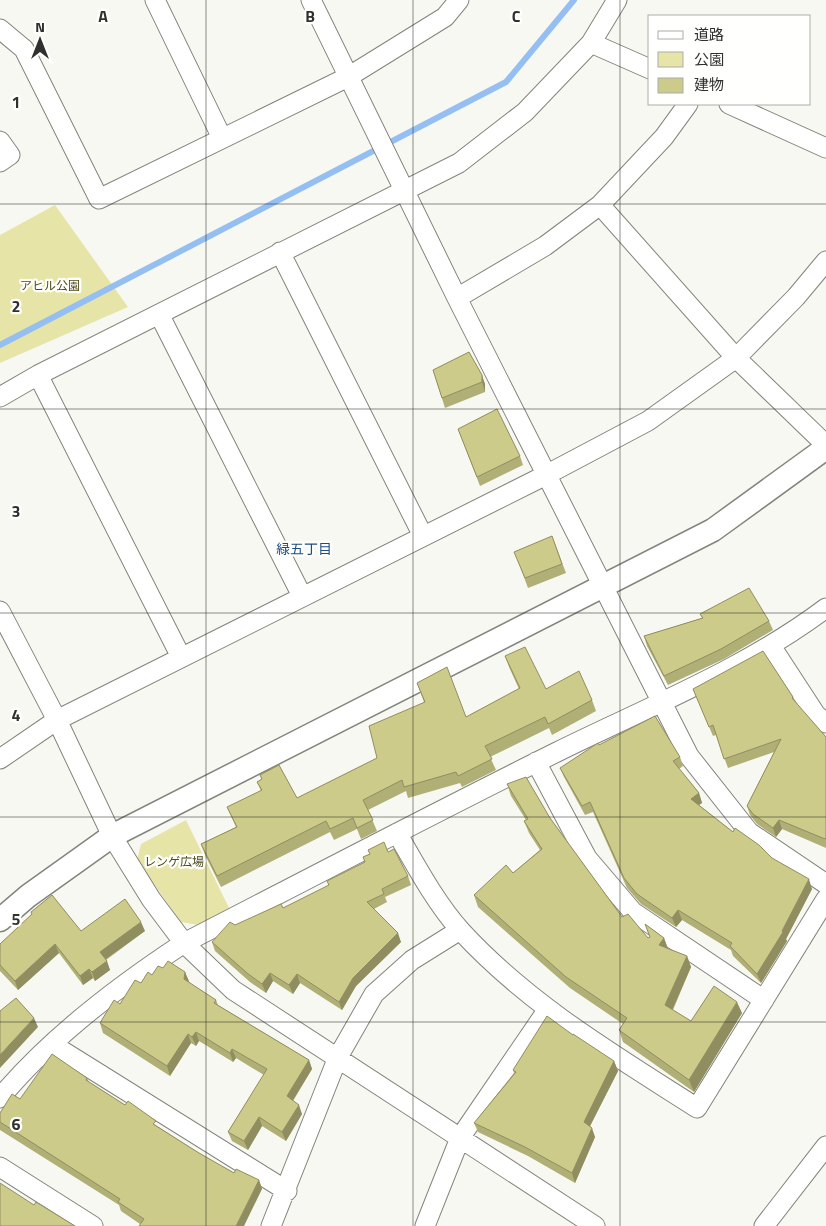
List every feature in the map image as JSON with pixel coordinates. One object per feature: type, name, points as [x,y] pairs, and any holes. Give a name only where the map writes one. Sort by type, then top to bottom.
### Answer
[{"type":"street","points":[[155,0],[222,138]]},
{"type":"street","points":[[311,0],[456,298],[689,756],[749,832],[826,884]]},
{"type":"street","points":[[0,30],[24,49],[99,199],[348,77],[444,17],[458,0]]},
{"type":"street","points":[[0,397],[38,374],[460,163],[525,112],[591,43],[617,0]]},
{"type":"street","points":[[591,43],[648,68]]},
{"type":"street","points":[[456,298],[544,246],[600,205],[664,137],[687,105]]},
{"type":"street","points":[[731,105],[826,148]]},
{"type":"street","points":[[0,141],[10,155],[0,162]]},
{"type":"street","points":[[0,920],[28,896],[112,836],[713,530],[826,447],[736,358],[600,205]]},
{"type":"street","points":[[280,252],[423,536]]},
{"type":"street","points":[[0,759],[58,720],[546,475],[648,421],[736,358],[796,297],[826,261]]},
{"type":"street","points":[[159,314],[302,596]]},
{"type":"street","points":[[38,374],[181,657]]},
{"type":"street","points":[[0,1098],[52,1045],[133,976],[184,943],[536,762],[771,646],[826,608]]},
{"type":"street","points":[[0,611],[58,720],[112,836],[151,899],[184,943],[233,990],[595,1226]]},
{"type":"street","points":[[771,646],[816,715],[826,723]]},
{"type":"street","points":[[536,762],[588,858],[633,912],[764,1000]]},
{"type":"street","points":[[397,833],[425,880],[460,930],[526,993],[697,1108],[826,899]]},
{"type":"street","points":[[271,1226],[287,1190],[338,1057],[374,994],[412,960],[460,930]]},
{"type":"street","points":[[426,1226],[460,1138],[548,1009]]},
{"type":"street","points":[[52,1045],[287,1190]]},
{"type":"street","points":[[764,1226],[826,1146]]},
{"type":"street","points":[[0,1167],[93,1226]]},
{"type":"green space","name":"アヒル公園","points":[[55,205],[128,307],[0,363],[0,235]]},
{"type":"green space","name":"レンゲ広場","points":[[186,820],[229,908],[198,925],[181,922],[137,860],[141,844]]},
{"type":"building","points":[[469,352],[482,375],[482,382],[442,398],[433,370]]},
{"type":"building","points":[[497,409],[520,456],[477,477],[458,429]]},
{"type":"building","points":[[552,536],[562,564],[525,578],[514,552]]},
{"type":"building","points":[[749,588],[769,621],[721,649],[664,676],[644,636],[703,618],[700,614]]},
{"type":"building","points":[[525,647],[546,689],[579,671],[592,700],[548,724],[545,717],[485,746],[492,759],[458,776],[456,772],[404,787],[402,780],[363,800],[373,820],[357,828],[353,818],[330,829],[326,821],[217,876],[201,844],[237,827],[227,807],[262,790],[257,782],[262,779],[260,775],[279,765],[297,798],[377,758],[369,726],[425,702],[417,683],[447,667],[466,717],[520,688],[505,656]]},
{"type":"building","points":[[763,651],[792,698],[826,737],[825,839],[779,820],[773,828],[753,814],[747,806],[781,739],[724,759],[713,725],[709,727],[693,689]]},
{"type":"building","points":[[655,716],[680,757],[673,761],[699,793],[691,799],[733,832],[735,828],[759,845],[772,858],[809,879],[783,932],[757,974],[730,946],[732,943],[678,910],[672,918],[637,894],[624,878],[590,802],[582,806],[560,768],[598,743],[599,745]]},
{"type":"building","points":[[526,777],[550,818],[622,917],[628,914],[648,938],[650,937],[645,924],[664,938],[659,945],[687,956],[665,1005],[691,1021],[714,986],[737,1002],[689,1080],[619,1030],[627,1018],[566,977],[474,895],[506,865],[513,873],[542,849],[524,821],[528,819],[507,784]]},
{"type":"building","points":[[384,842],[388,852],[394,849],[408,876],[382,889],[384,894],[367,902],[398,933],[353,978],[339,1002],[297,974],[289,985],[270,973],[262,984],[212,942],[230,922],[235,925],[281,904],[283,908],[329,885],[327,881],[365,862],[363,857],[370,854],[368,850]]},
{"type":"building","points":[[52,895],[81,931],[125,899],[141,922],[100,952],[107,961],[92,972],[89,969],[80,976],[55,944],[15,981],[0,965],[0,944],[32,914],[31,912]]},
{"type":"building","points":[[168,961],[185,972],[184,979],[216,1000],[214,1003],[309,1060],[287,1096],[299,1105],[282,1132],[259,1117],[244,1141],[228,1132],[267,1069],[232,1049],[230,1053],[196,1032],[192,1037],[188,1034],[167,1066],[100,1023],[114,1000],[120,1004],[135,980],[141,983],[148,972],[152,975],[158,966],[163,968]]},
{"type":"building","points":[[16,998],[34,1018],[0,1055],[0,1011]]},
{"type":"building","points":[[547,1016],[614,1061],[584,1122],[592,1128],[572,1173],[525,1147],[474,1123],[516,1072],[513,1070]]},
{"type":"building","points":[[52,1054],[87,1078],[86,1080],[125,1105],[128,1101],[156,1121],[153,1124],[199,1153],[234,1173],[236,1169],[259,1180],[236,1226],[139,1226],[144,1219],[118,1202],[120,1199],[0,1122],[0,1113],[12,1094],[20,1099]]},
{"type":"building","points":[[0,1183],[34,1205],[36,1202],[75,1226],[0,1226]]},
{"type":"waterway","points":[[0,345],[506,82],[574,0]]},
{"type":"district","name":"緑五丁目","points":[[304,549]]}]
